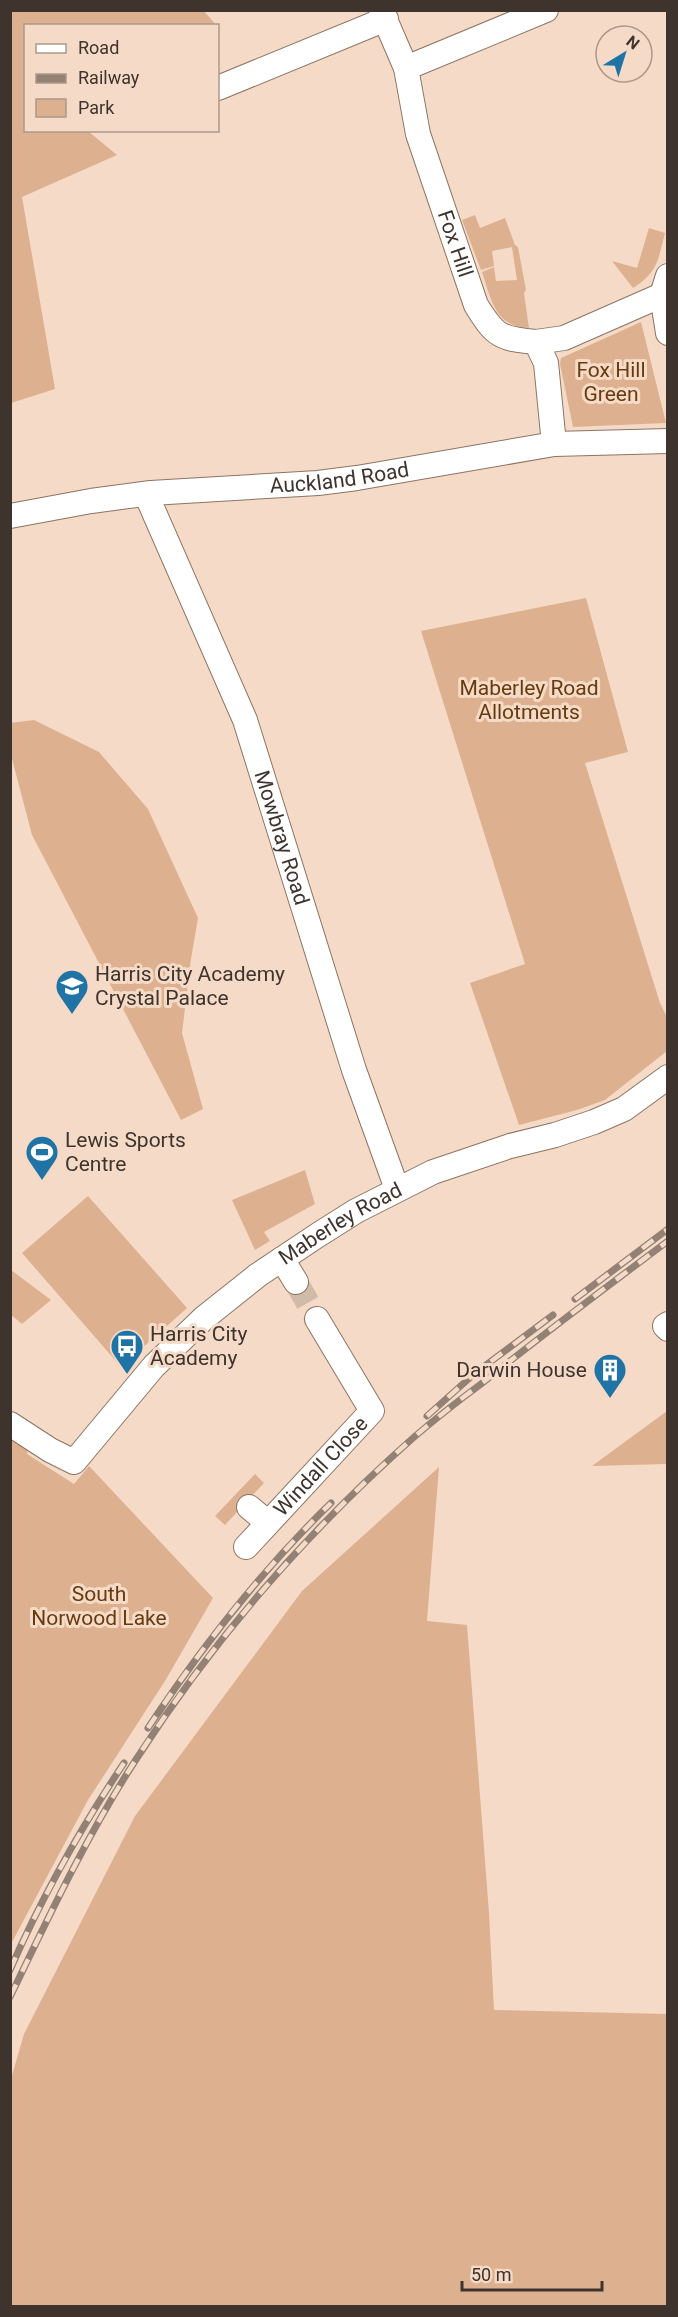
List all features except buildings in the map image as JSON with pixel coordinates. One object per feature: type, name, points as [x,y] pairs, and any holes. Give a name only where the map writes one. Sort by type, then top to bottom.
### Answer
[{"type":"street","points":[[406,68],[546,10]]},
{"type":"street","points":[[219,88],[384,15]]},
{"type":"street","name":"Fox Hill","points":[[384,15],[406,68],[418,134],[476,305],[490,328],[508,340],[536,342],[564,338],[665,286]]},
{"type":"street","points":[[665,286],[668,333]]},
{"type":"street","points":[[536,342],[546,363],[554,444]]},
{"type":"street","name":"Auckland Road","points":[[10,516],[91,501],[146,494],[318,483],[357,478],[554,444],[668,441]]},
{"type":"street","name":"Mowbray Road","points":[[146,494],[245,720],[354,1070],[397,1189]]},
{"type":"street","name":"Maberley Road","points":[[10,1424],[50,1450],[74,1462],[154,1366],[204,1317],[258,1275],[356,1211],[397,1189],[470,1159],[594,1122],[624,1108],[668,1077]]},
{"type":"street","points":[[282,1259],[296,1282]]},
{"type":"street","name":"Windall Close","points":[[246,1547],[372,1411],[317,1318]]},
{"type":"street","points":[[668,1324],[665,1326],[668,1329]]},
{"type":"street","name":"Windall Close","points":[[249,1507],[268,1523]]},
{"type":"green space","points":[[11,10],[204,11],[215,24],[24,24],[24,132],[89,132],[117,155],[22,197],[55,389],[11,403]]},
{"type":"green space","points":[[475,215],[480,228],[505,218],[515,245],[518,247],[526,290],[524,293],[529,328],[509,323],[496,310],[482,272],[494,267],[496,281],[517,280],[512,247],[492,251],[494,266],[481,270],[462,220]]},
{"type":"green space","points":[[649,228],[665,233],[661,251],[652,271],[633,288],[612,261],[637,268]]},
{"type":"green space","name":"Fox Hill Green","points":[[641,322],[666,423],[573,427],[560,364],[561,358]]},
{"type":"green space","name":"Maberley Road Allotments","points":[[586,598],[628,752],[585,763],[660,1003],[667,1017],[667,1051],[605,1100],[519,1125],[470,983],[525,964],[421,631]]},
{"type":"green space","points":[[34,720],[99,752],[148,809],[198,918],[182,1033],[203,1109],[181,1120],[32,835],[11,755],[10,723]]},
{"type":"green space","points":[[305,1170],[315,1204],[264,1232],[270,1241],[255,1250],[232,1200]]},
{"type":"green space","points":[[88,1196],[187,1308],[121,1367],[22,1253]]},
{"type":"green space","points":[[11,1270],[51,1300],[22,1324],[11,1315]]},
{"type":"green space","points":[[667,1411],[667,1464],[592,1466]]},
{"type":"green space","name":"South Norwood Lake","points":[[11,1438],[28,1449],[27,1454],[74,1484],[89,1466],[213,1598],[165,1681],[88,1800],[11,1944]]},
{"type":"green space","points":[[439,1467],[427,1621],[467,1625],[494,2010],[667,2014],[667,2306],[11,2306],[11,2079],[24,2034],[135,1816],[302,1591]]},
{"type":"green space","points":[[255,1474],[264,1483],[225,1525],[215,1516]]},
{"type":"tunnel","points":[[296,1282],[317,1319]]},
{"type":"railway","points":[[575,1299],[668,1229]]},
{"type":"railway","points":[[10,1997],[70,1875],[119,1786],[197,1671],[264,1589],[336,1511],[413,1438],[668,1241]]},
{"type":"railway","points":[[427,1416],[474,1374],[553,1315]]},
{"type":"railway","points":[[148,1728],[234,1610],[280,1555],[331,1503]]},
{"type":"railway","points":[[10,1970],[63,1864],[124,1763]]},
{"type":"place","name":"Harris City Academy Crystal Palace","points":[[72,1015]]},
{"type":"place","name":"Lewis Sports Centre","points":[[42,1181]]},
{"type":"place","name":"Harris City Academy","points":[[127,1375]]},
{"type":"place","name":"Darwin House","points":[[610,1399]]}]
